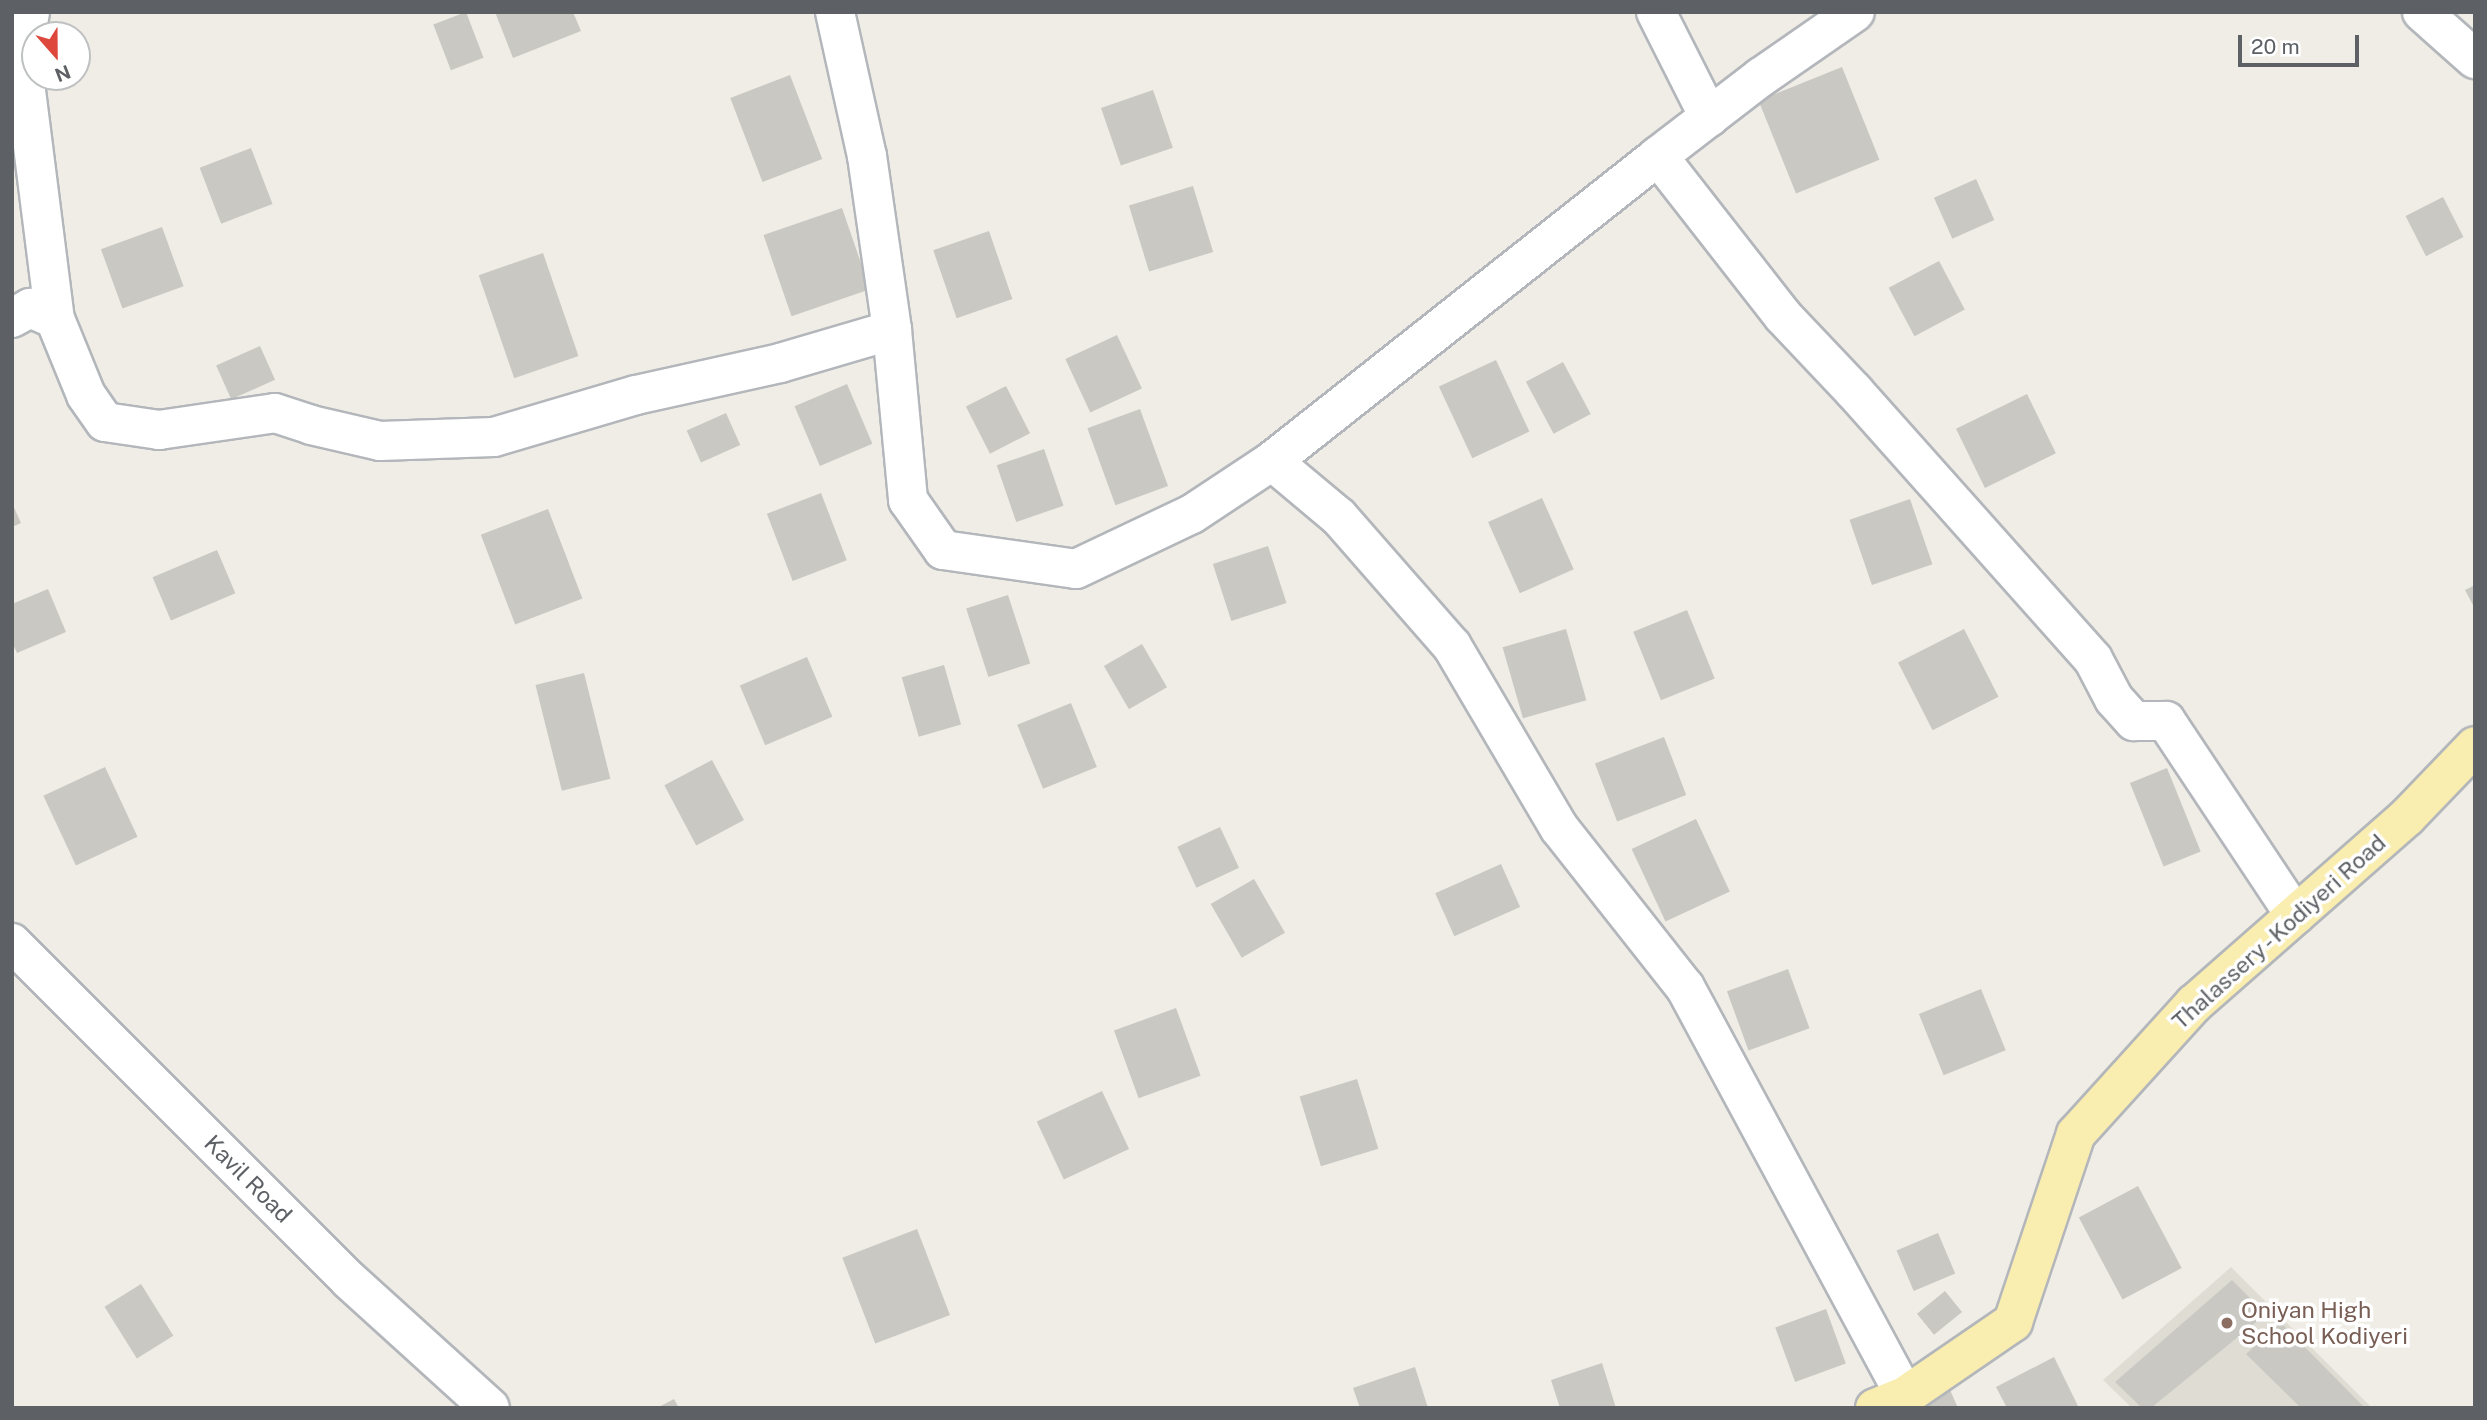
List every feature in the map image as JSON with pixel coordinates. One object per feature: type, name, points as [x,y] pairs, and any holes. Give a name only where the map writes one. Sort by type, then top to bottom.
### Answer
[{"type":"main road","name":"Thalassery - Kodiyeri Road","points":[[1890,1402],[2013,1322],[2076,1135],[2194,1004],[2407,817],[2475,746]]},
{"type":"street","points":[[30,12],[22,59],[55,319],[86,396],[105,422],[159,430],[275,413],[380,441],[494,437],[636,395],[780,363],[892,331]]},
{"type":"street","points":[[835,12],[867,156],[892,331],[908,500],[943,550],[1076,569],[1192,514],[1272,461],[1658,156],[1854,12]]},
{"type":"street","points":[[1656,12],[1710,117]]},
{"type":"street","points":[[2422,12],[2475,59]]},
{"type":"street","points":[[1658,156],[1783,316],[1854,391],[2093,659],[2114,699],[2134,721],[2166,720],[2295,915]]},
{"type":"street","points":[[12,318],[30,308],[55,319]]},
{"type":"street","points":[[1272,461],[1339,517],[1452,646],[1560,830],[1685,987],[1890,1402]]},
{"type":"street","name":"Kavil Road","points":[[12,943],[349,1280],[491,1408]]},
{"type":"shaded area","name":"Oniyan High School Kodiyeri","points":[[2231,1267],[2372,1408],[2132,1408],[2103,1380]]},
{"type":"building","points":[[466,12],[484,58],[451,70],[433,25]]},
{"type":"building","points":[[495,12],[573,12],[581,31],[513,58]]},
{"type":"building","points":[[1842,67],[1879,160],[1796,193],[1759,101]]},
{"type":"building","points":[[790,75],[822,159],[763,182],[730,98]]},
{"type":"building","points":[[1153,90],[1173,148],[1121,166],[1101,108]]},
{"type":"building","points":[[251,148],[273,204],[221,224],[200,168]]},
{"type":"building","points":[[1976,179],[1994,220],[1952,239],[1934,198]]},
{"type":"building","points":[[1193,186],[1213,252],[1149,272],[1129,206]]},
{"type":"building","points":[[2443,197],[2463,237],[2426,256],[2406,216]]},
{"type":"building","points":[[842,208],[870,289],[792,316],[764,235]]},
{"type":"building","points":[[162,227],[184,286],[122,308],[101,249]]},
{"type":"building","points":[[989,231],[1012,299],[957,318],[933,250]]},
{"type":"building","points":[[543,253],[578,356],[514,378],[479,275]]},
{"type":"building","points":[[1939,261],[1965,310],[1914,336],[1889,288]]},
{"type":"building","points":[[1117,335],[1142,388],[1090,413],[1065,359]]},
{"type":"building","points":[[260,346],[275,380],[231,399],[216,366]]},
{"type":"building","points":[[1496,360],[1529,432],[1472,458],[1439,387]]},
{"type":"building","points":[[1563,362],[1591,414],[1554,434],[1526,382]]},
{"type":"building","points":[[847,384],[872,444],[820,466],[795,406]]},
{"type":"building","points":[[1006,386],[1030,433],[990,454],[966,406]]},
{"type":"building","points":[[2027,394],[2056,453],[1985,488],[1956,429]]},
{"type":"building","points":[[1140,409],[1168,486],[1115,505],[1087,428]]},
{"type":"building","points":[[726,413],[740,445],[701,462],[687,430]]},
{"type":"building","points":[[1044,449],[1064,506],[1016,522],[997,465]]},
{"type":"building","points":[[821,493],[847,560],[793,581],[767,514]]},
{"type":"building","points":[[1542,498],[1574,569],[1520,593],[1488,522]]},
{"type":"building","points":[[1910,499],[1932,564],[1872,585],[1849,520]]},
{"type":"building","points":[[12,503],[21,523],[12,527]]},
{"type":"building","points":[[548,509],[582,599],[515,624],[481,535]]},
{"type":"building","points":[[1268,546],[1287,603],[1231,621],[1213,564]]},
{"type":"building","points":[[217,550],[235,593],[171,621],[153,577]]},
{"type":"building","points":[[2475,585],[2475,609],[2465,590]]},
{"type":"building","points":[[48,589],[66,632],[17,653],[12,642],[12,604]]},
{"type":"building","points":[[1008,595],[1030,663],[988,677],[966,609]]},
{"type":"building","points":[[1687,610],[1715,679],[1661,700],[1633,632]]},
{"type":"building","points":[[1566,629],[1586,700],[1523,718],[1503,647]]},
{"type":"building","points":[[1964,629],[1999,697],[1933,730],[1898,663]]},
{"type":"building","points":[[1142,644],[1167,687],[1129,709],[1104,666]]},
{"type":"building","points":[[807,657],[832,717],[765,745],[740,686]]},
{"type":"building","points":[[944,665],[961,725],[919,737],[902,677]]},
{"type":"building","points":[[584,673],[610,779],[562,791],[535,685]]},
{"type":"building","points":[[1071,703],[1097,767],[1043,789],[1017,725]]},
{"type":"building","points":[[1664,737],[1686,795],[1617,821],[1595,764]]},
{"type":"building","points":[[712,760],[744,820],[696,845],[664,785]]},
{"type":"building","points":[[105,767],[138,837],[76,866],[43,796]]},
{"type":"building","points":[[2167,768],[2201,851],[2164,866],[2130,783]]},
{"type":"building","points":[[1696,819],[1730,892],[1665,922],[1632,849]]},
{"type":"building","points":[[1220,827],[1239,868],[1196,888],[1177,847]]},
{"type":"building","points":[[1501,864],[1520,907],[1454,936],[1435,893]]},
{"type":"building","points":[[1254,879],[1285,933],[1242,958],[1211,904]]},
{"type":"building","points":[[1788,969],[1810,1028],[1748,1050],[1727,991]]},
{"type":"building","points":[[1981,989],[2006,1050],[1944,1075],[1919,1014]]},
{"type":"building","points":[[1176,1008],[1201,1076],[1139,1098],[1114,1031]]},
{"type":"building","points":[[1357,1079],[1378,1149],[1321,1166],[1300,1097]]},
{"type":"building","points":[[1102,1091],[1129,1149],[1064,1179],[1037,1121]]},
{"type":"building","points":[[2138,1186],[2182,1268],[2123,1300],[2079,1217]]},
{"type":"building","points":[[917,1229],[950,1315],[875,1344],[842,1258]]},
{"type":"building","points":[[1938,1233],[1955,1274],[1914,1291],[1897,1251]]},
{"type":"building","points":[[2232,1280],[2266,1314],[2151,1408],[2142,1408],[2115,1382]]},
{"type":"building","points":[[141,1284],[173,1336],[137,1359],[105,1307]]},
{"type":"building","points":[[1945,1291],[1962,1312],[1934,1335],[1917,1314]]},
{"type":"building","points":[[1826,1309],[1846,1364],[1795,1382],[1775,1327]]},
{"type":"building","points":[[2281,1323],[2365,1408],[2301,1408],[2246,1354]]},
{"type":"building","points":[[2054,1357],[2079,1408],[2007,1408],[1996,1387]]},
{"type":"building","points":[[1602,1363],[1616,1408],[1560,1408],[1551,1380]]},
{"type":"building","points":[[1415,1367],[1428,1408],[1360,1408],[1353,1388]]},
{"type":"building","points":[[1950,1390],[1958,1408],[1908,1408]]},
{"type":"building","points":[[674,1399],[679,1408],[657,1408]]},
{"type":"place","name":"Oniyan High School Kodiyeri","points":[[2227,1323]]}]
